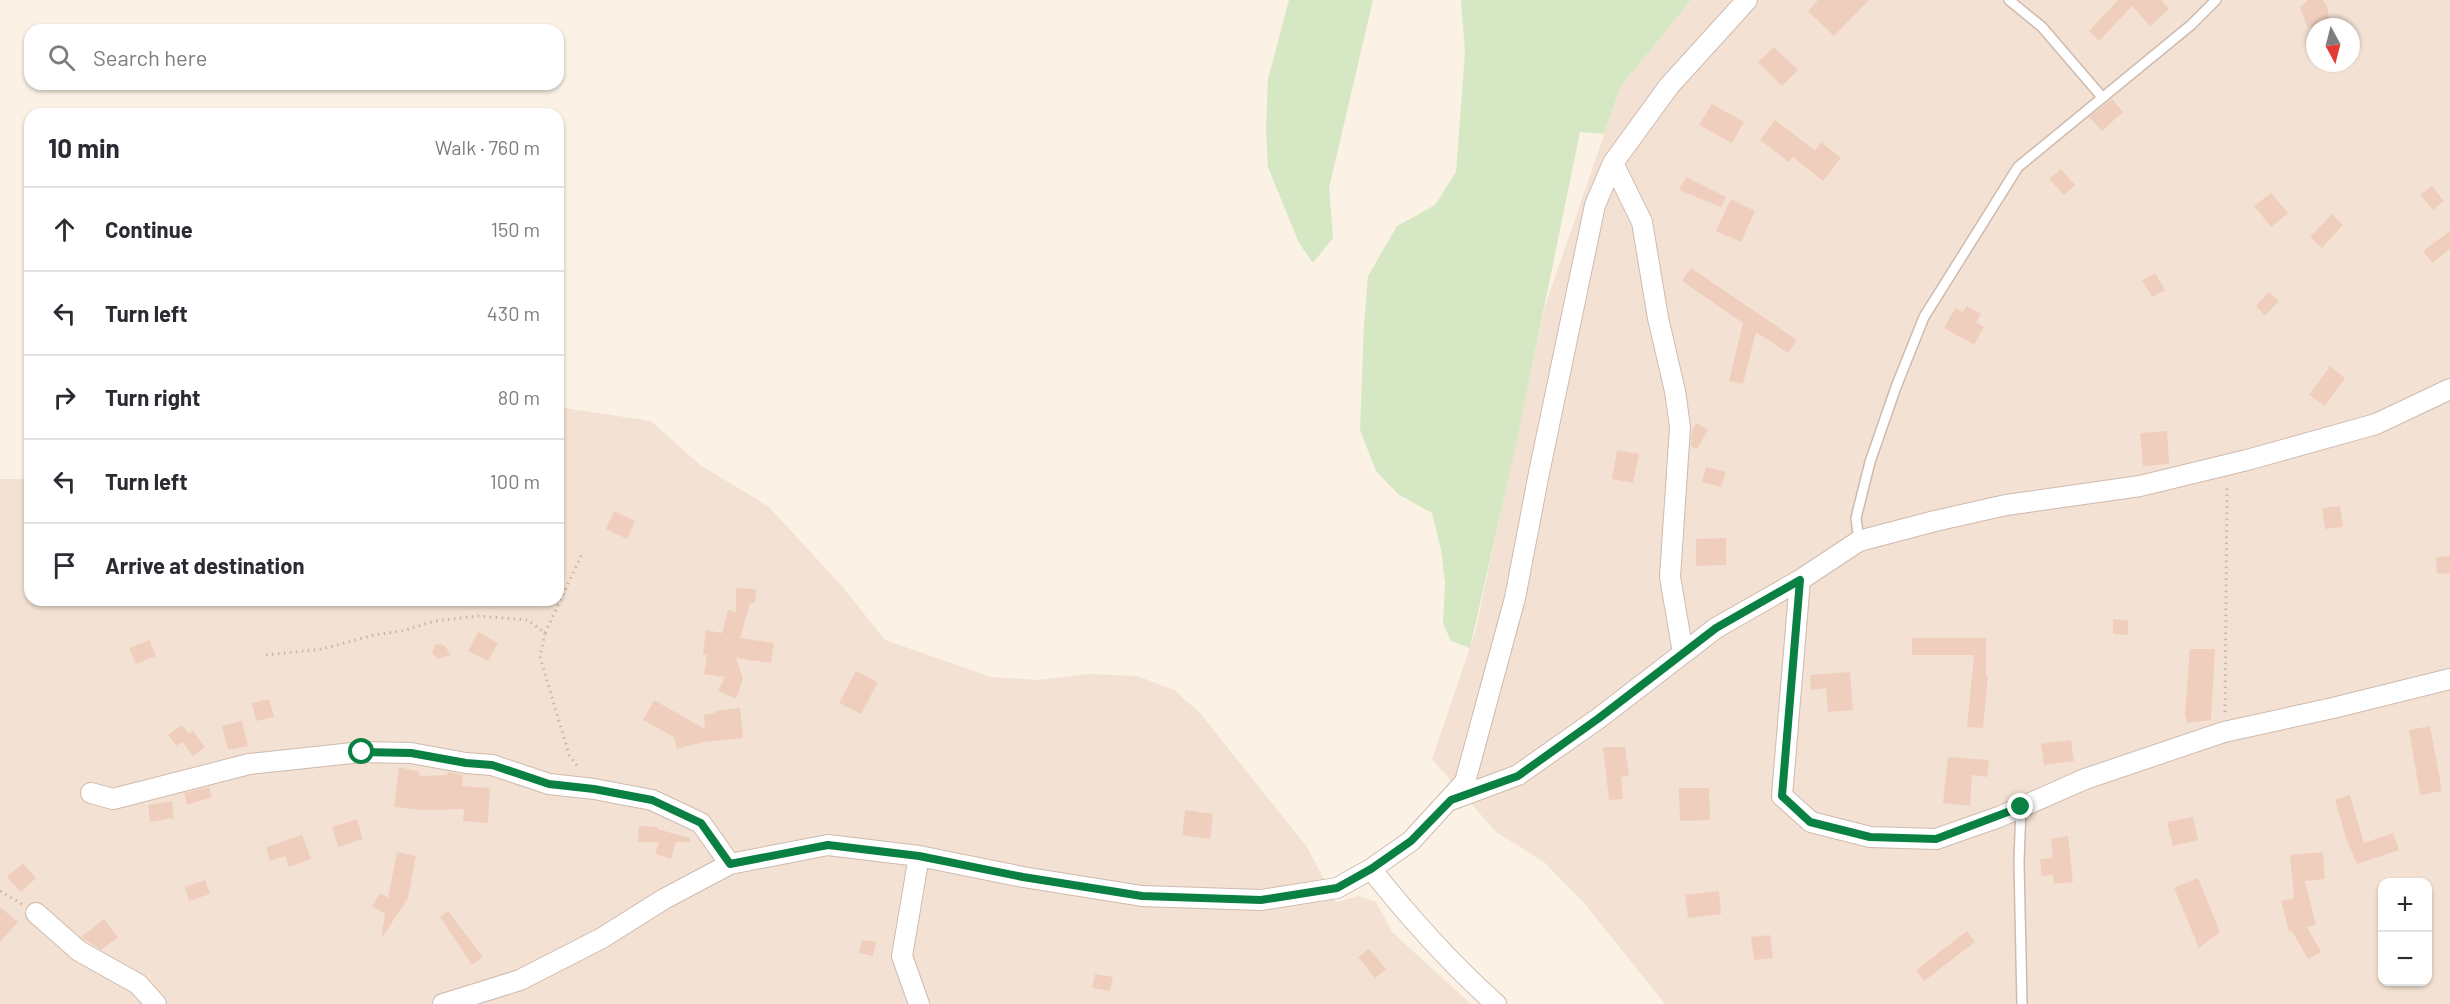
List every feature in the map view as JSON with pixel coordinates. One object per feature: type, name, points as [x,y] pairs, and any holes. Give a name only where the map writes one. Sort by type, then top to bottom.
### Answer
[{"type":"street","points":[[443,1004],[520,980],[602,938],[664,899],[730,864],[828,845],[919,856],[1023,877],[1154,897],[1261,900],[1337,888],[1371,869],[1411,841],[1451,800],[1465,782],[1515,598],[1595,205],[1613,163],[1669,86],[1747,0]]},
{"type":"street","points":[[1613,163],[1642,222],[1658,318],[1675,391],[1680,427],[1670,577],[1683,653]]},
{"type":"street","points":[[1451,800],[1518,776],[1599,718],[1716,628],[1800,580],[1859,541],[2006,505],[2140,486],[2227,465],[2376,424],[2450,389]]},
{"type":"street","points":[[1800,580],[1782,796],[1810,822],[1870,837],[1936,839],[2021,807],[2085,778],[2224,732],[2450,679]]},
{"type":"street","points":[[91,793],[112,799],[249,764],[362,752],[411,753],[466,763],[492,765],[549,784],[594,789],[652,800],[701,823],[730,864]]},
{"type":"street","points":[[919,856],[902,956],[919,1004]]},
{"type":"street","points":[[1371,869],[1459,971],[1496,1004]]},
{"type":"street","points":[[36,913],[79,951],[138,984],[156,1004]]},
{"type":"lane","points":[[2009,0],[2042,27],[2102,97]]},
{"type":"lane","points":[[1859,541],[1856,519],[1870,462],[1896,387],[1924,317],[2018,167],[2191,25],[2216,0]]},
{"type":"lane","points":[[2021,807],[2019,862],[2022,1004]]},
{"type":"path","points":[[2224,732],[2227,465]]},
{"type":"path","points":[[564,592],[582,554]]},
{"type":"path","points":[[558,606],[545,633],[540,657],[569,755],[594,789]]},
{"type":"path","points":[[266,655],[322,650],[435,621],[478,616],[528,620],[545,633]]},
{"type":"path","points":[[0,891],[36,913]]},
{"type":"shaded area","points":[[1691,0],[2450,0],[2450,1004],[1665,1004],[1584,903],[1544,862],[1496,832],[1432,759],[1475,633],[1545,306],[1621,86]]},
{"type":"shaded area","points":[[564,408],[651,421],[700,465],[768,506],[841,585],[885,640],[991,677],[1039,680],[1088,674],[1137,676],[1174,690],[1200,713],[1307,847],[1336,902],[1359,896],[1376,902],[1393,933],[1471,1004],[0,1004],[0,479],[24,479],[24,606],[564,606]]},
{"type":"green space","points":[[1289,0],[1373,0],[1329,188],[1333,238],[1313,263],[1299,243],[1268,167],[1266,130],[1268,79]]},
{"type":"green space","points":[[1461,0],[1691,0],[1621,86],[1604,134],[1580,132],[1515,449],[1470,648],[1451,641],[1443,623],[1445,583],[1441,550],[1432,513],[1398,494],[1376,471],[1360,430],[1368,276],[1397,226],[1435,205],[1456,172],[1465,52]]},
{"type":"building","points":[[1818,0],[1869,0],[1834,36],[1808,11]]},
{"type":"building","points":[[2118,0],[2161,0],[2169,9],[2150,26],[2132,6],[2099,41],[2089,31]]},
{"type":"building","points":[[2308,0],[2323,0],[2329,18],[2306,18],[2306,24],[2300,7]]},
{"type":"building","points":[[1774,47],[1798,70],[1782,86],[1758,62]]},
{"type":"building","points":[[2112,99],[2123,112],[2102,131],[2089,117]]},
{"type":"building","points":[[1712,104],[1744,122],[1732,143],[1699,125]]},
{"type":"building","points":[[1775,120],[1815,150],[1821,142],[1841,158],[1823,181],[1793,157],[1789,162],[1760,140]]},
{"type":"building","points":[[2061,169],[2075,185],[2064,195],[2049,179]]},
{"type":"building","points":[[1686,177],[1726,197],[1721,207],[1679,190]]},
{"type":"building","points":[[2432,186],[2444,201],[2433,210],[2420,195]]},
{"type":"building","points":[[2271,193],[2288,213],[2271,227],[2254,206]]},
{"type":"building","points":[[1731,199],[1755,211],[1741,242],[1716,231]]},
{"type":"building","points":[[2332,214],[2343,225],[2322,248],[2310,237]]},
{"type":"building","points":[[2450,231],[2450,249],[2432,263],[2423,251]]},
{"type":"building","points":[[1691,268],[1797,340],[1788,353],[1756,332],[1743,384],[1729,381],[1743,323],[1682,281]]},
{"type":"building","points":[[2155,273],[2165,290],[2152,297],[2142,280]]},
{"type":"building","points":[[2269,292],[2279,301],[2265,316],[2256,306]]},
{"type":"building","points":[[1967,306],[1981,314],[1976,322],[1984,327],[1974,345],[1944,328],[1955,308],[1963,312]]},
{"type":"building","points":[[2330,366],[2345,378],[2325,406],[2309,395]]},
{"type":"building","points":[[1696,423],[1708,430],[1697,449],[1691,446],[1692,430]]},
{"type":"building","points":[[2167,431],[2169,464],[2143,466],[2140,433]]},
{"type":"building","points":[[1617,450],[1639,454],[1633,483],[1612,479]]},
{"type":"building","points":[[1706,467],[1726,472],[1721,487],[1702,482]]},
{"type":"building","points":[[2340,506],[2343,527],[2325,529],[2322,508]]},
{"type":"building","points":[[614,511],[635,521],[627,539],[606,529]]},
{"type":"building","points":[[1726,538],[1726,565],[1696,566],[1696,539]]},
{"type":"building","points":[[2450,556],[2450,573],[2437,574],[2436,557]]},
{"type":"building","points":[[736,588],[756,589],[755,603],[750,603],[740,638],[774,643],[771,663],[736,658],[743,679],[736,699],[718,691],[725,677],[704,674],[707,655],[703,654],[706,630],[722,633],[728,610],[736,612]]},
{"type":"building","points":[[2113,619],[2128,620],[2128,635],[2113,634]]},
{"type":"building","points":[[478,632],[498,643],[488,661],[468,651]]},
{"type":"building","points":[[1912,638],[1986,638],[1986,676],[1988,676],[1983,728],[1967,727],[1974,655],[1912,655]]},
{"type":"building","points":[[149,640],[156,656],[136,664],[129,648]]},
{"type":"building","points":[[435,645],[445,646],[451,655],[439,659],[432,654]]},
{"type":"building","points":[[2190,649],[2215,649],[2211,720],[2187,723],[2185,713]]},
{"type":"building","points":[[856,671],[878,682],[861,714],[839,703]]},
{"type":"building","points":[[1850,672],[1853,710],[1828,712],[1826,688],[1811,690],[1810,675]]},
{"type":"building","points":[[269,699],[274,717],[256,721],[252,703]]},
{"type":"building","points":[[654,700],[705,729],[704,715],[715,713],[715,711],[740,708],[743,738],[703,742],[677,749],[674,737],[643,720]]},
{"type":"building","points":[[242,721],[248,746],[228,750],[222,726]]},
{"type":"building","points":[[182,725],[189,734],[193,731],[205,747],[193,756],[182,742],[176,746],[168,735]]},
{"type":"building","points":[[2430,726],[2442,791],[2420,795],[2409,730]]},
{"type":"building","points":[[2071,740],[2074,761],[2044,765],[2041,744]]},
{"type":"building","points":[[1605,747],[1625,747],[1629,776],[1621,777],[1623,799],[1609,800],[1603,749]]},
{"type":"building","points":[[1948,757],[1989,760],[1987,777],[1972,775],[1970,806],[1943,803]]},
{"type":"building","points":[[399,767],[420,772],[419,776],[446,775],[449,772],[463,775],[462,786],[490,788],[488,823],[463,821],[464,809],[422,810],[394,807]]},
{"type":"building","points":[[209,787],[212,797],[187,805],[184,793]]},
{"type":"building","points":[[1679,788],[1709,788],[1710,820],[1680,821]]},
{"type":"building","points":[[2350,795],[2364,843],[2393,833],[2399,850],[2357,864],[2347,841],[2335,800]]},
{"type":"building","points":[[172,801],[174,818],[150,822],[148,805]]},
{"type":"building","points":[[1185,810],[1213,814],[1210,839],[1182,835]]},
{"type":"building","points":[[2193,817],[2198,840],[2173,846],[2167,822]]},
{"type":"building","points":[[357,819],[363,839],[338,847],[332,827]]},
{"type":"building","points":[[639,826],[657,827],[657,829],[690,838],[690,842],[676,842],[671,859],[655,854],[659,842],[638,842]]},
{"type":"building","points":[[302,835],[311,859],[289,867],[285,856],[270,861],[266,847]]},
{"type":"building","points":[[2068,836],[2073,882],[2054,884],[2053,875],[2042,876],[2040,859],[2053,858],[2051,839]]},
{"type":"building","points":[[397,852],[416,856],[408,898],[381,939],[385,914],[372,906],[380,893],[388,898]]},
{"type":"building","points":[[2323,852],[2325,879],[2305,881],[2316,925],[2307,927],[2321,952],[2308,959],[2292,931],[2289,931],[2281,901],[2294,898],[2290,855]]},
{"type":"building","points":[[23,863],[36,878],[21,892],[7,877]]},
{"type":"building","points":[[2198,878],[2220,932],[2199,948],[2174,888]]},
{"type":"building","points":[[205,880],[210,894],[189,901],[185,887]]},
{"type":"building","points":[[1719,891],[1721,914],[1688,918],[1685,895]]},
{"type":"building","points":[[0,907],[18,922],[0,942]]},
{"type":"building","points":[[448,911],[483,957],[472,965],[440,917]]},
{"type":"building","points":[[104,919],[118,937],[101,950],[81,937]]},
{"type":"building","points":[[1967,931],[1975,942],[1924,981],[1916,970]]},
{"type":"building","points":[[1770,935],[1773,958],[1754,960],[1751,937]]},
{"type":"building","points":[[862,940],[876,942],[873,956],[859,953]]},
{"type":"building","points":[[1369,949],[1386,969],[1375,978],[1358,957]]},
{"type":"building","points":[[1095,974],[1113,977],[1110,991],[1092,988]]},
{"type":"route","points":[[362,752],[411,753],[466,763],[492,765],[549,784],[594,789],[652,800],[701,823],[730,864],[828,845],[919,856],[1023,877],[1142,896],[1261,900],[1337,888],[1371,869],[1411,841],[1451,800],[1518,776],[1599,718],[1716,628],[1800,580],[1782,796],[1810,822],[1870,837],[1936,839],[2021,807]]}]
